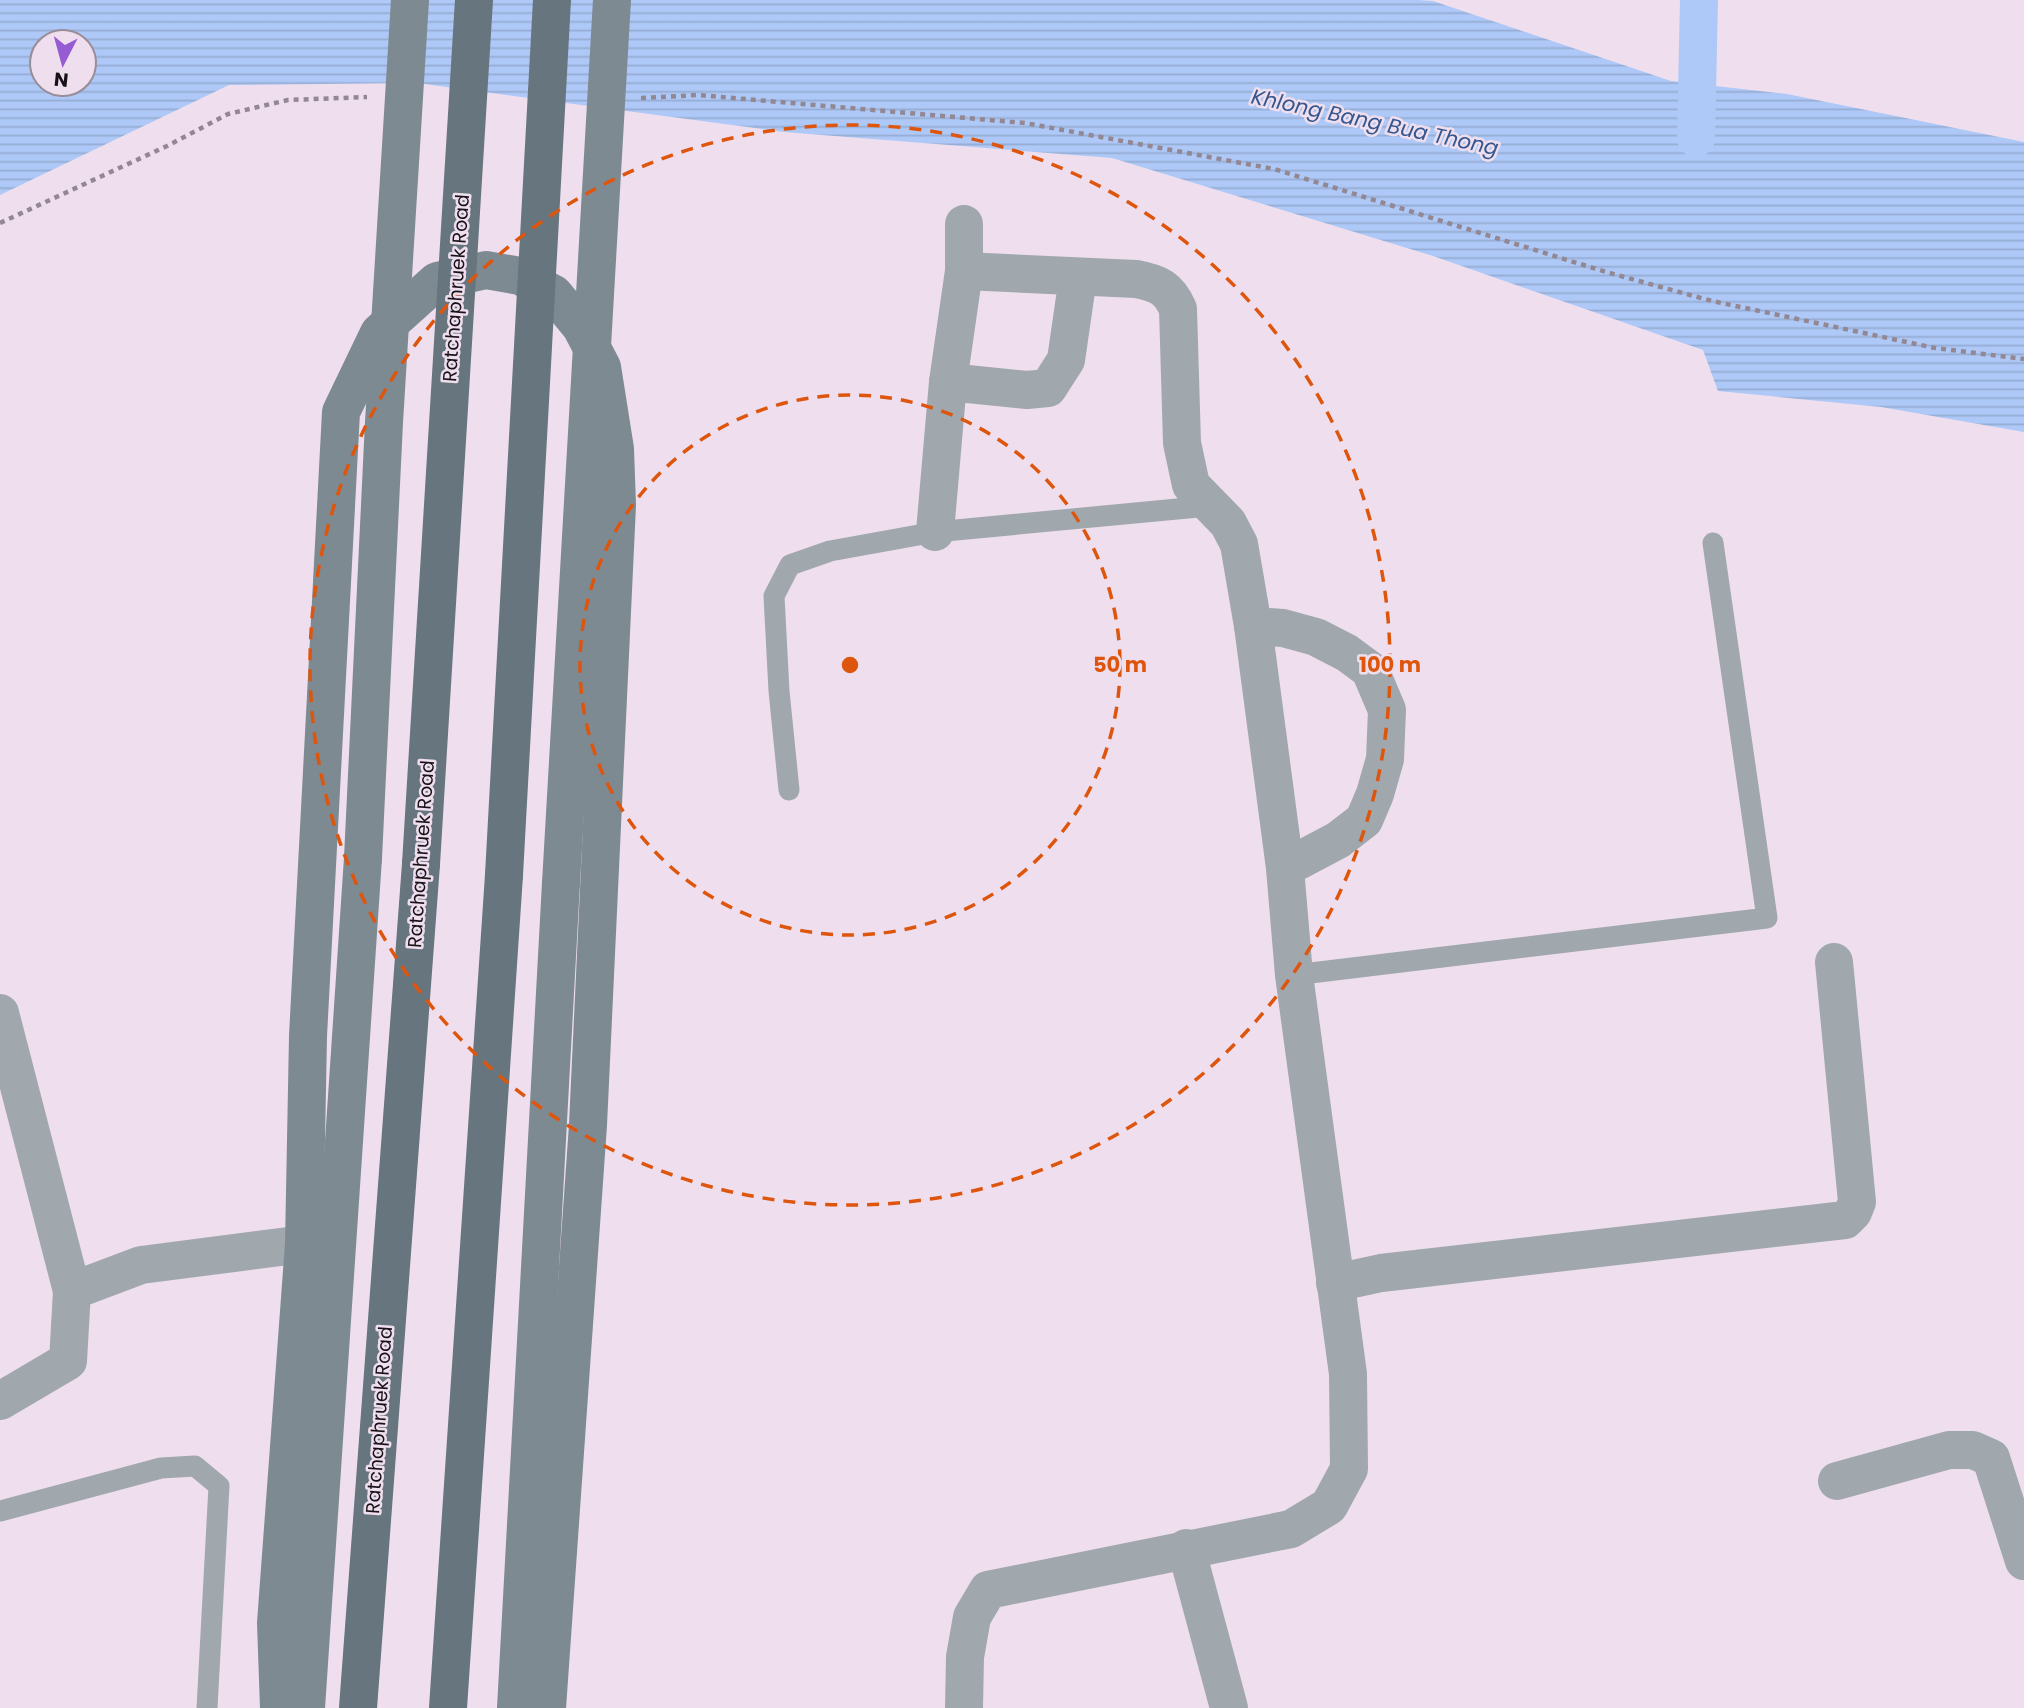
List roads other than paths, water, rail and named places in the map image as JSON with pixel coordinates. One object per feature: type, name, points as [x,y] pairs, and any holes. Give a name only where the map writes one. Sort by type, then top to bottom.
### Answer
[{"type":"main road","points":[[306,1708],[363,858],[385,408],[410,0]]},
{"type":"main road","name":"Ratchaphruek Road","points":[[358,1708],[421,864],[474,0]]},
{"type":"main road","points":[[448,1708],[504,875],[552,0]]},
{"type":"main road","points":[[516,1708],[612,0]]},
{"type":"main road","points":[[279,1708],[276,1623],[304,1244],[308,1036],[341,412],[379,333],[437,281],[486,270],[520,276],[554,294],[581,327],[602,367],[615,449],[617,505],[588,1125],[547,1708]]},
{"type":"street","points":[[935,532],[948,382],[964,271],[964,224]]},
{"type":"street","points":[[964,271],[1156,282],[1171,294],[1178,309],[1182,443],[1191,485],[1228,523],[1239,544],[1253,626],[1285,868],[1294,975],[1348,1374],[1349,1469],[1329,1506],[1291,1529],[988,1590],[972,1617],[965,1657],[964,1708]]},
{"type":"street","points":[[948,382],[1027,390],[1048,388],[1066,360],[1078,277]]},
{"type":"street","points":[[1253,626],[1283,628],[1316,637],[1347,653],[1370,670],[1387,710],[1385,759],[1364,820],[1338,840],[1285,868]]},
{"type":"street","points":[[1335,1283],[1381,1273],[1845,1220],[1853,1212],[1857,1202],[1834,962]]},
{"type":"street","points":[[0,1013],[72,1291],[68,1361],[0,1402]]},
{"type":"street","points":[[72,1291],[141,1265],[304,1244]]},
{"type":"street","points":[[1837,1481],[1949,1450],[1973,1450],[1991,1458],[2024,1561]]},
{"type":"street","points":[[1186,1548],[1229,1708]]},
{"type":"lane","points":[[789,790],[779,691],[774,596],[790,565],[830,551],[935,532],[1209,506]]},
{"type":"lane","points":[[1294,975],[1767,919],[1713,543]]},
{"type":"lane","points":[[0,1511],[161,1468],[195,1466],[219,1486],[207,1708]]},
{"type":"water","name":"Khlong Bang Bua Thong","points":[[0,0],[1433,1],[1671,81],[1787,94],[2024,142],[2024,432],[1881,407],[1718,391],[1703,350],[1433,256],[1112,158],[784,132],[417,83],[229,85],[0,195]]},
{"type":"waterway","points":[[1696,138],[1699,0]]}]
